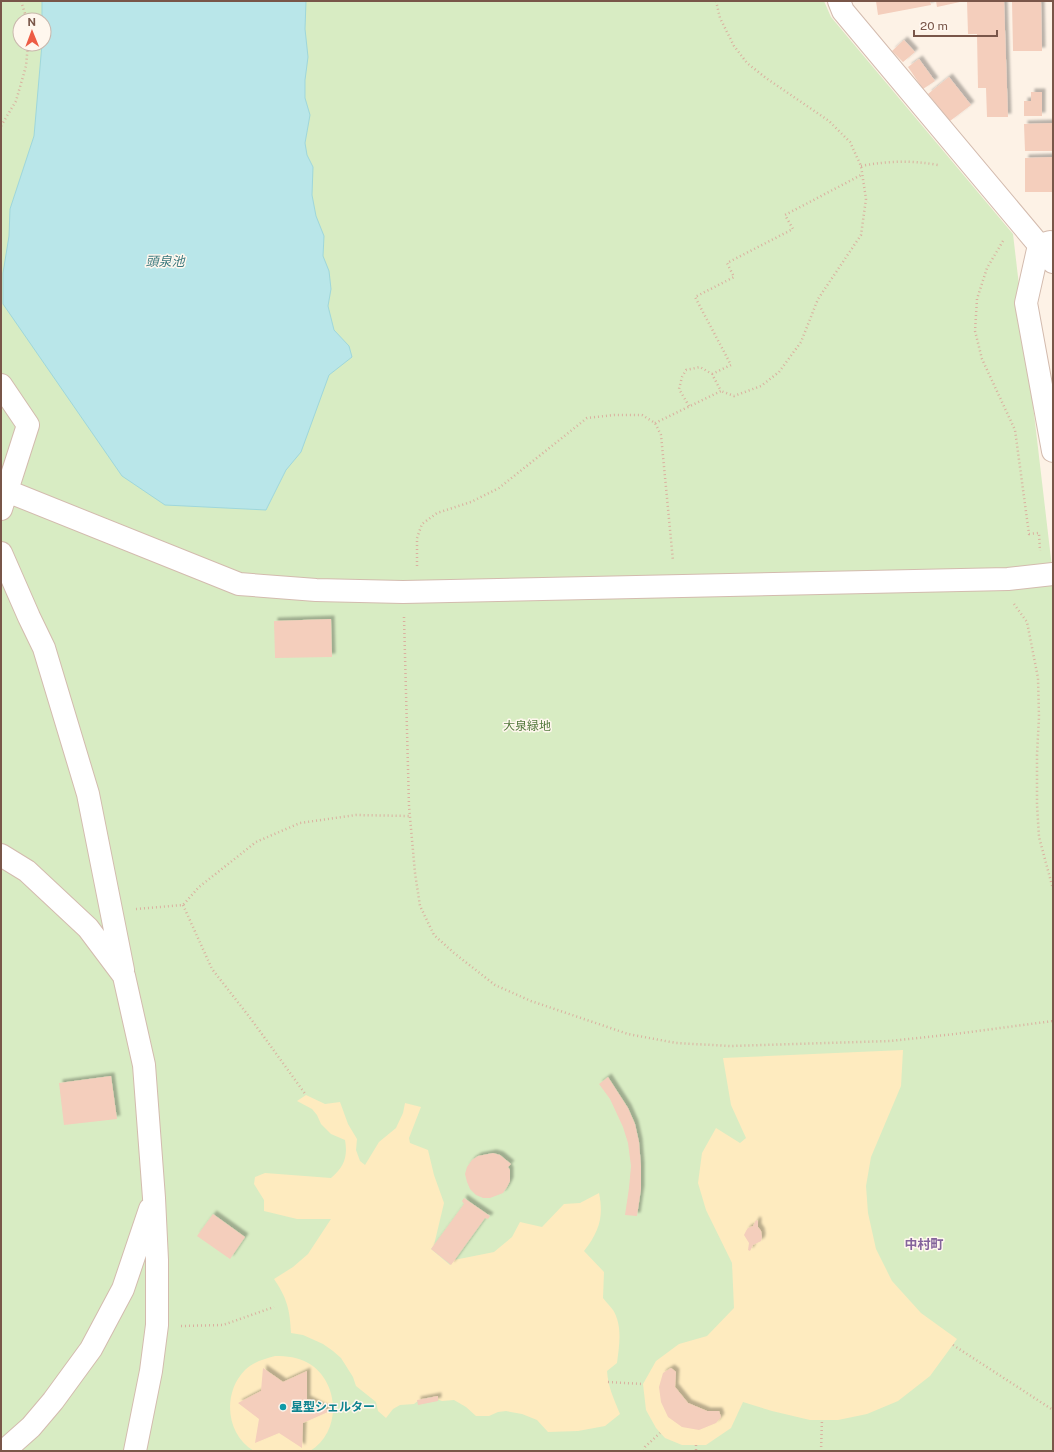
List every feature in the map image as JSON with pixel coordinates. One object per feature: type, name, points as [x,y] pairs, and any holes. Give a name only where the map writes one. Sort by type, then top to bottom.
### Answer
[{"type":"street","points":[[839,1],[843,11],[1046,243],[1053,262]]},
{"type":"street","points":[[1046,243],[1026,303],[1053,451]]},
{"type":"street","points":[[1,385],[28,425],[4,500],[239,584],[316,590],[410,592],[1008,579],[1053,574]]},
{"type":"street","points":[[1,553],[44,648],[88,794],[124,976],[144,1065],[154,1198],[157,1260],[157,1325],[151,1371],[135,1451]]},
{"type":"street","points":[[1,855],[27,871],[88,928],[124,976]]},
{"type":"street","points":[[4,1451],[30,1427],[53,1401],[91,1349],[123,1289],[154,1198]]},
{"type":"path","points":[[21,1],[24,12]]},
{"type":"path","points":[[689,406],[679,389],[682,377],[686,370],[700,367],[712,374],[721,391],[734,396],[761,386],[779,372],[801,342],[818,300],[861,235],[866,199],[861,166],[850,142],[829,121],[766,78],[747,63],[734,46],[720,18],[716,1]]},
{"type":"path","points":[[1,126],[16,101],[26,66],[27,52]]},
{"type":"path","points":[[861,166],[882,162],[918,162],[941,166]]},
{"type":"path","points":[[712,374],[731,365],[695,297],[734,277],[727,263],[793,229],[786,215],[863,174]]},
{"type":"path","points":[[1006,237],[987,268],[977,298],[975,331],[982,359],[1015,430],[1029,534]]},
{"type":"path","points":[[655,423],[721,391]]},
{"type":"path","points":[[676,586],[661,434],[655,423],[642,415],[614,414],[587,418],[499,488],[471,502],[438,513],[422,524],[417,538],[410,592],[410,816],[415,873],[420,906],[434,935],[454,953],[495,985],[530,1001],[628,1034],[676,1043],[730,1046],[890,1041],[1053,1021]]},
{"type":"path","points":[[1008,579],[1008,596],[1027,622],[1038,678],[1039,717],[1037,805],[1039,837],[1053,889]]},
{"type":"path","points":[[111,910],[160,908],[182,904],[199,887],[256,842],[300,823],[356,815],[410,816]]},
{"type":"path","points":[[182,904],[212,969],[251,1018],[306,1095]]},
{"type":"path","points":[[176,1326],[223,1325],[274,1307]]},
{"type":"path","points":[[953,1345],[1053,1410]]},
{"type":"path","points":[[608,1382],[643,1384]]},
{"type":"path","points":[[821,1451],[822,1419]]},
{"type":"path","points":[[644,1451],[645,1448],[660,1433]]},
{"type":"path","points":[[696,1445],[696,1451]]},
{"type":"green space","name":"大泉緑地","points":[[1,1],[824,1],[831,17],[1013,234],[1053,576],[1053,1451],[1,1451]]},
{"type":"sand","points":[[903,1050],[901,1086],[871,1157],[866,1186],[868,1213],[876,1249],[892,1281],[921,1313],[957,1339],[930,1376],[898,1401],[867,1414],[838,1420],[810,1420],[743,1402],[731,1428],[706,1445],[682,1445],[665,1438],[656,1428],[646,1410],[643,1384],[656,1361],[679,1344],[707,1336],[734,1308],[732,1263],[706,1210],[698,1183],[702,1153],[716,1128],[740,1143],[746,1138],[731,1105],[723,1058]]},
{"type":"sand","points":[[306,1095],[325,1104],[340,1102],[348,1124],[357,1139],[356,1150],[360,1161],[365,1165],[379,1142],[396,1128],[403,1113],[405,1103],[421,1107],[409,1138],[410,1143],[428,1150],[434,1175],[444,1203],[434,1245],[431,1249],[450,1265],[454,1260],[494,1252],[512,1237],[520,1222],[542,1227],[564,1204],[580,1203],[599,1193],[601,1210],[599,1224],[597,1231],[584,1251],[604,1272],[603,1298],[613,1310],[618,1323],[620,1336],[617,1363],[607,1371],[610,1388],[620,1414],[605,1426],[578,1431],[548,1432],[537,1420],[522,1414],[506,1411],[498,1412],[489,1416],[476,1416],[466,1407],[454,1400],[442,1401],[431,1397],[419,1400],[414,1404],[400,1405],[393,1409],[386,1418],[378,1411],[376,1402],[356,1386],[353,1377],[341,1358],[323,1344],[303,1335],[291,1333],[287,1304],[274,1279],[293,1267],[308,1254],[331,1219],[297,1219],[264,1211],[264,1200],[254,1184],[255,1177],[265,1173],[331,1178],[342,1166],[346,1152],[345,1140],[331,1134],[321,1124],[317,1115],[312,1109],[297,1101]]},
{"type":"sand","points":[[275,1356],[292,1357],[308,1363],[319,1371],[331,1394],[333,1407],[332,1420],[328,1432],[320,1443],[310,1451],[254,1451],[245,1444],[238,1435],[233,1424],[230,1413],[230,1402],[238,1379],[245,1370],[255,1363]]},
{"type":"water","name":"頭泉池","points":[[42,1],[306,1],[305,29],[308,57],[305,80],[305,98],[310,115],[305,143],[307,155],[313,167],[312,195],[316,216],[324,236],[323,256],[329,271],[331,289],[328,306],[334,330],[349,346],[352,357],[329,375],[301,452],[286,470],[266,510],[165,505],[122,476],[3,304],[3,273],[9,236],[10,209],[34,136],[41,52],[52,52],[52,12],[42,12]]},
{"type":"building","points":[[876,1],[930,1],[931,5],[878,15]]},
{"type":"building","points":[[936,1],[960,1],[960,2],[937,7]]},
{"type":"building","points":[[967,1],[1004,1],[1008,117],[987,117],[986,88],[978,88],[977,34],[968,34]]},
{"type":"building","points":[[1012,1],[1041,1],[1042,51],[1013,51]]},
{"type":"building","points":[[904,40],[915,52],[903,62],[892,51]]},
{"type":"building","points":[[919,59],[935,81],[923,89],[908,67]]},
{"type":"building","points":[[949,77],[971,105],[950,121],[928,94]]},
{"type":"building","points":[[1031,92],[1042,92],[1042,116],[1024,116],[1024,101],[1031,101]]},
{"type":"building","points":[[1053,123],[1053,151],[1025,151],[1024,124]]},
{"type":"building","points":[[1053,157],[1053,192],[1025,192],[1025,158]]},
{"type":"building","points":[[331,619],[332,657],[275,658],[274,621]]},
{"type":"building","points":[[111,1076],[117,1119],[64,1125],[59,1083]]},
{"type":"building","points":[[608,1077],[628,1108],[635,1124],[639,1142],[641,1189],[637,1216],[625,1215],[631,1166],[628,1143],[623,1127],[610,1099],[599,1084]]},
{"type":"building","points":[[493,1153],[500,1155],[511,1164],[508,1167],[510,1170],[510,1181],[503,1193],[490,1198],[483,1198],[476,1195],[470,1189],[465,1174],[467,1167],[472,1160],[478,1156]]},
{"type":"building","points":[[464,1198],[490,1216],[488,1219],[485,1218],[451,1265],[431,1249],[464,1204],[462,1201]]},
{"type":"building","points":[[213,1214],[245,1237],[230,1259],[197,1236]]},
{"type":"building","points":[[756,1220],[758,1221],[758,1227],[761,1231],[762,1237],[761,1241],[753,1245],[750,1251],[748,1250],[749,1243],[744,1235],[748,1228],[753,1226]]},
{"type":"building","name":"星型シェルター","points":[[263,1368],[283,1382],[307,1371],[307,1399],[330,1411],[303,1423],[302,1448],[279,1433],[255,1443],[259,1419],[238,1403],[261,1391]]},
{"type":"building","points":[[671,1368],[676,1372],[675,1387],[688,1403],[707,1411],[719,1411],[721,1417],[716,1423],[699,1430],[682,1427],[668,1417],[661,1402],[659,1387],[663,1373]]},
{"type":"building","points":[[438,1396],[438,1401],[418,1405],[417,1400]]},
{"type":"place","name":"星型シェルター","points":[[283,1407]]},
{"type":"district","name":"中村町","points":[[924,1244]]}]
